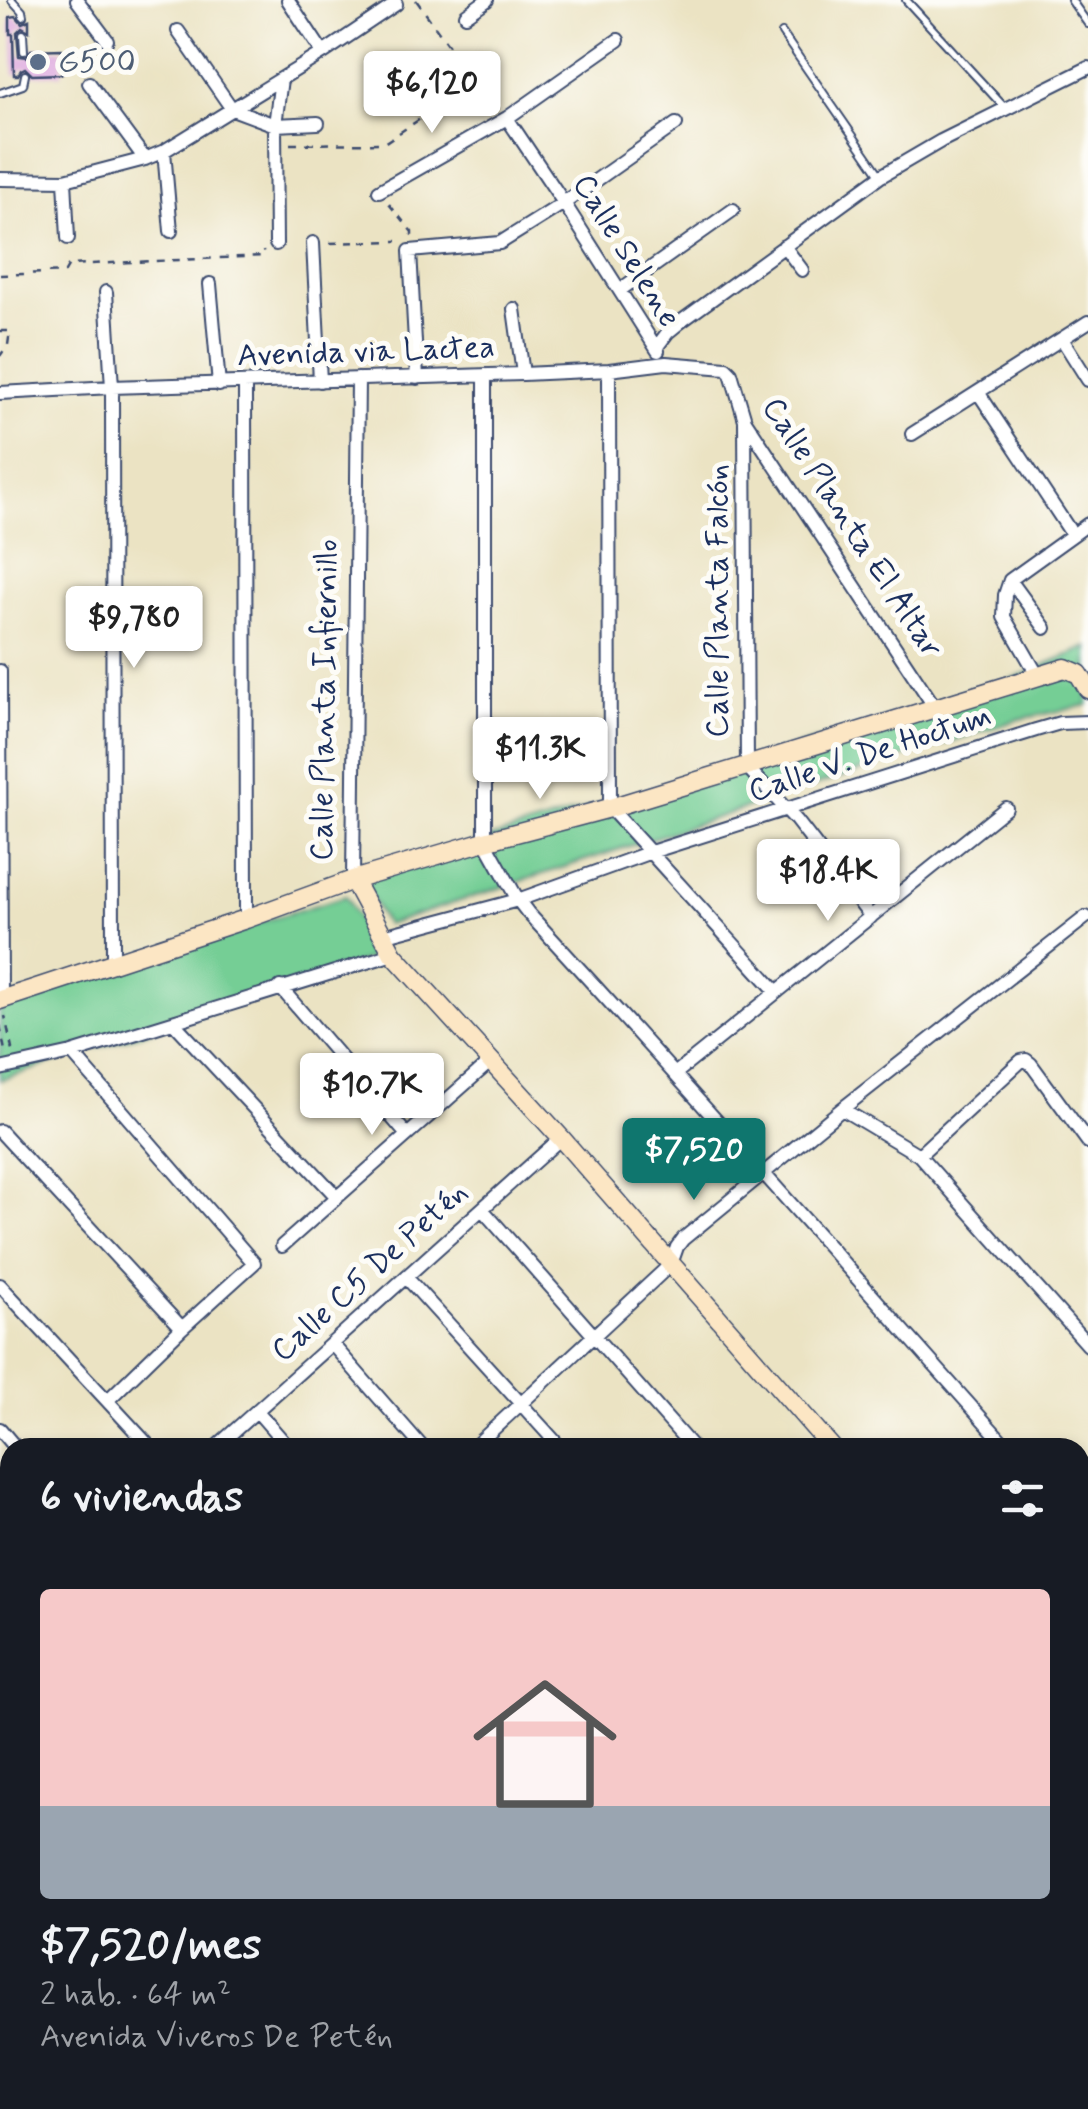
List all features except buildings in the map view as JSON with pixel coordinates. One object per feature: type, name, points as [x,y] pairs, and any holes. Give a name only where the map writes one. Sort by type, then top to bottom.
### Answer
[{"type":"main road","points":[[0,1000],[353,880],[610,808],[1065,668],[1083,681]]},
{"type":"main road","name":"Calle Planta Infiernillo","points":[[353,880],[393,954],[561,1138],[823,1438]]},
{"type":"street","points":[[77,0],[107,40]]},
{"type":"street","points":[[288,0],[324,53]]},
{"type":"street","points":[[0,179],[65,180],[146,160],[324,53],[396,4],[394,0]]},
{"type":"street","points":[[466,15],[487,0]]},
{"type":"street","points":[[178,31],[232,109],[276,125],[318,123]]},
{"type":"street","points":[[379,191],[502,121],[618,40]]},
{"type":"street","points":[[656,348],[679,323],[880,176],[1088,68]]},
{"type":"street","points":[[276,244],[275,145],[281,79]]},
{"type":"street","points":[[89,84],[146,160]]},
{"type":"street","name":"Calle Selene","points":[[502,121],[564,203],[666,363]]},
{"type":"street","points":[[416,378],[410,251],[500,242],[564,203],[676,124]]},
{"type":"street","points":[[164,151],[171,231]]},
{"type":"street","points":[[65,180],[68,238]]},
{"type":"street","points":[[620,290],[733,210]]},
{"type":"street","points":[[313,243],[320,381]]},
{"type":"street","points":[[784,246],[802,270]]},
{"type":"street","points":[[210,284],[219,385]]},
{"type":"street","points":[[106,292],[112,387],[114,963]]},
{"type":"street","points":[[514,308],[524,374]]},
{"type":"street","points":[[912,434],[1088,322]]},
{"type":"street","points":[[1062,338],[1088,380]]},
{"type":"street","name":"Avenida via Lactea","points":[[0,393],[524,374],[666,363],[726,368],[731,373]]},
{"type":"street","points":[[609,370],[610,808],[777,992]]},
{"type":"street","name":"Calle Planta El Altar","points":[[731,373],[745,420],[936,709]]},
{"type":"street","points":[[485,375],[485,841],[518,900],[999,1438]]},
{"type":"street","name":"Calle Planta Infiernillo","points":[[353,880],[358,380]]},
{"type":"street","points":[[245,384],[246,918]]},
{"type":"street","points":[[978,392],[1072,534]]},
{"type":"street","name":"Calle Planta Falcón","points":[[745,420],[747,767],[871,917]]},
{"type":"street","points":[[1038,676],[1004,617],[1010,580],[1088,524]]},
{"type":"street","points":[[1010,580],[1045,628]]},
{"type":"street","points":[[0,671],[0,1000]]},
{"type":"street","name":"Calle V. De Hoctum","points":[[383,936],[518,900],[651,852],[1048,726],[1088,722]]},
{"type":"street","points":[[676,1073],[1006,808]]},
{"type":"street","points":[[484,1438],[671,1264],[683,1239],[1086,917]]},
{"type":"street","points":[[0,1069],[72,1053],[393,954]]},
{"type":"street","points":[[280,988],[407,1135]]},
{"type":"street","points":[[173,1022],[338,1197]]},
{"type":"street","points":[[72,1053],[253,1260],[252,1266],[108,1400]]},
{"type":"street","points":[[919,1155],[1020,1060],[1031,1064],[1088,1142]]},
{"type":"street","points":[[282,1246],[491,1061]]},
{"type":"street","points":[[842,1109],[919,1155],[1088,1345]]},
{"type":"street","points":[[0,1131],[182,1328]]},
{"type":"street","name":"Calle C5 De Petén","points":[[227,1438],[561,1138]]},
{"type":"street","points":[[482,1209],[684,1438]]},
{"type":"street","points":[[406,1277],[552,1438]]},
{"type":"street","points":[[0,1285],[142,1438]]},
{"type":"street","points":[[332,1344],[414,1438]]},
{"type":"street","points":[[257,1411],[280,1438]]},
{"type":"lane","points":[[12,0],[23,16]]},
{"type":"lane","points":[[906,0],[1006,109]]},
{"type":"lane","points":[[1071,0],[1088,24]]},
{"type":"lane","points":[[782,33],[880,176]]},
{"type":"lane","points":[[24,34],[24,50]]},
{"type":"lane","points":[[0,94],[23,86],[25,75]]},
{"type":"path","points":[[275,145],[384,143],[471,85],[474,80],[416,0]]},
{"type":"path","points":[[471,85],[502,121]]},
{"type":"path","points":[[313,243],[413,240],[412,232],[379,191]]},
{"type":"path","points":[[0,275],[65,272],[69,265],[264,256],[264,245],[276,244]]},
{"type":"path","points":[[0,331],[10,331],[8,345],[0,356]]},
{"type":"path","points":[[0,1000],[12,1049],[5,1051],[0,1025]]},
{"type":"green space","points":[[1088,647],[1088,705],[1020,719],[386,925],[360,877],[985,690]]},
{"type":"green space","points":[[346,896],[378,956],[0,1080],[0,1001]]},
{"type":"place","name":"G500","points":[[38,62]]}]
